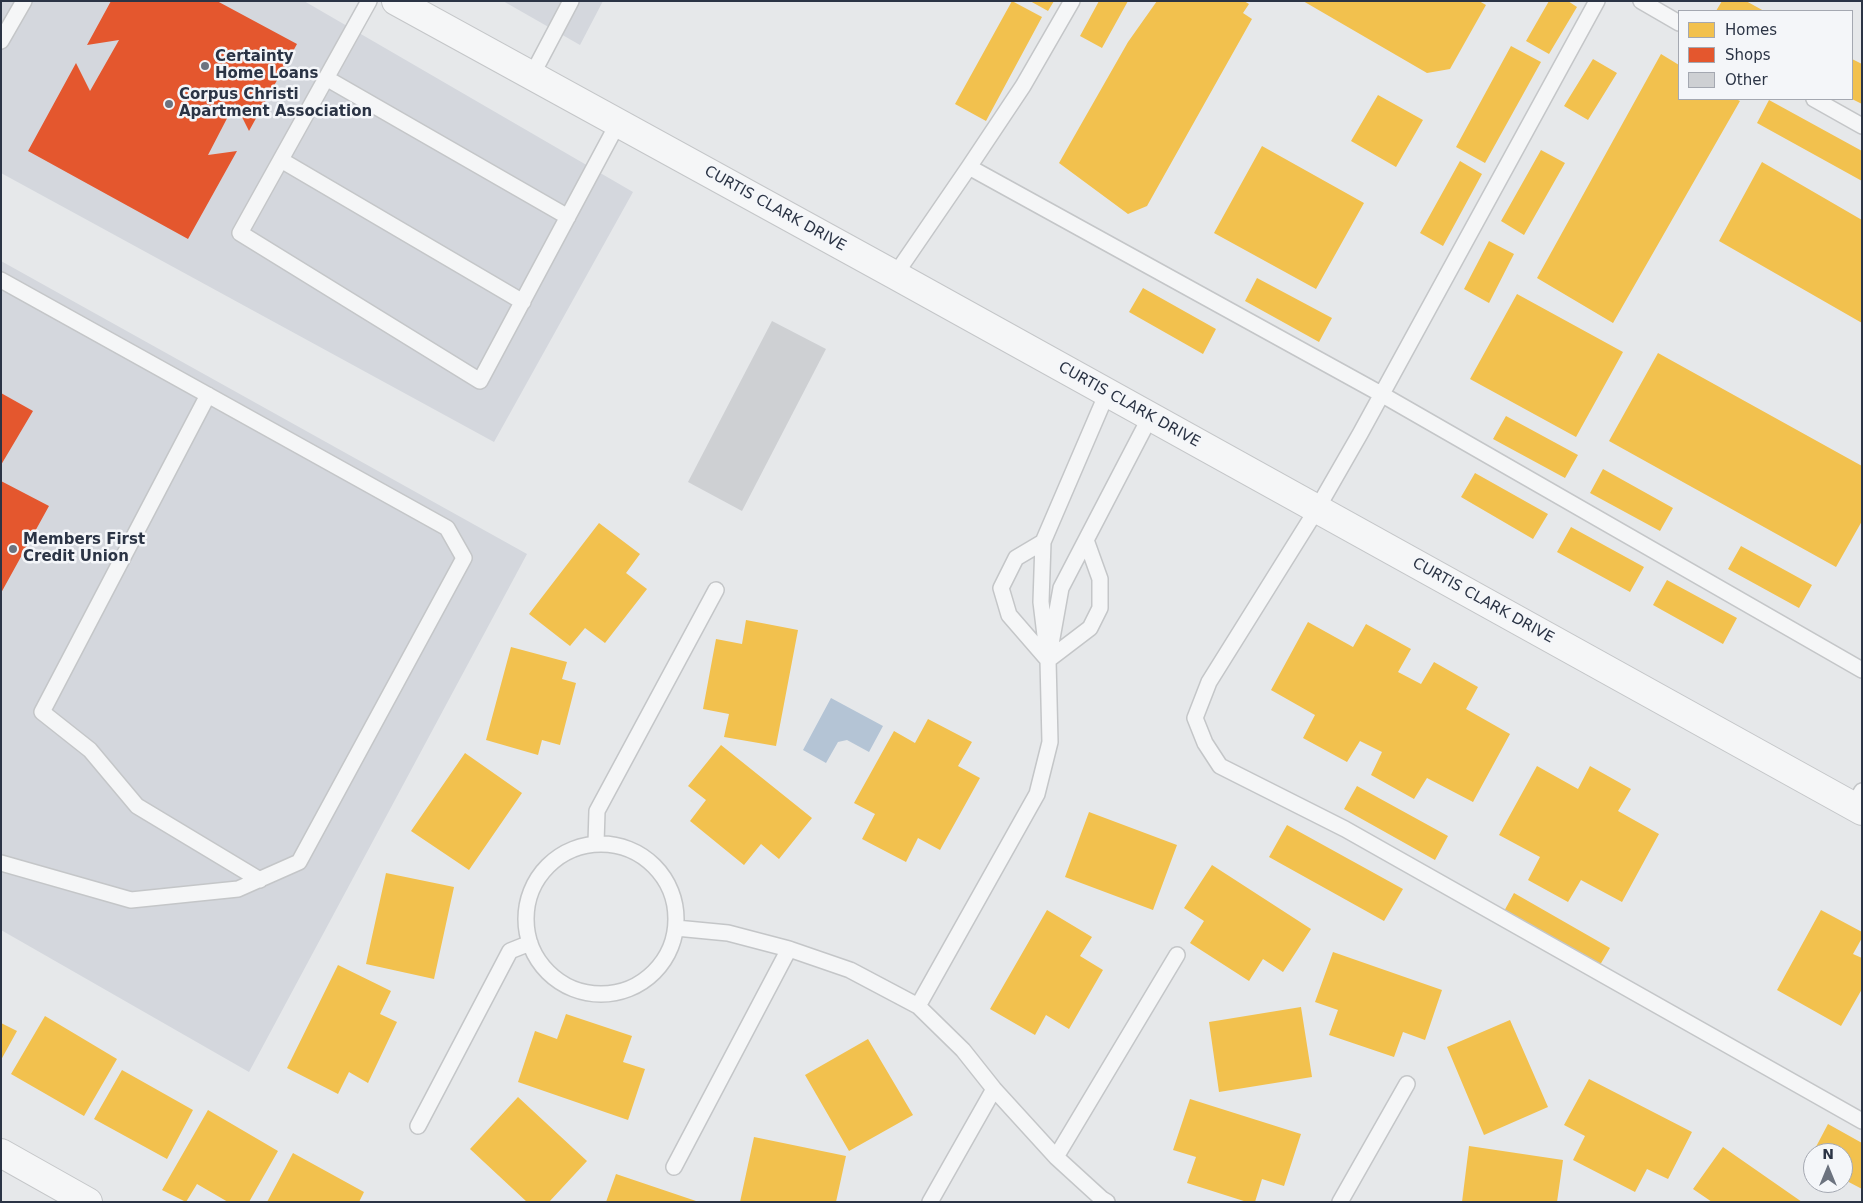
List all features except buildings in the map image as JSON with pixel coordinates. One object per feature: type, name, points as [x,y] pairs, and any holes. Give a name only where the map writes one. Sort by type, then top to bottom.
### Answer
[{"type":"street","name":"CURTIS CLARK DRIVE","points":[[396,1],[1317,509],[1859,803]]},
{"type":"street","points":[[1,1153],[88,1202]]},
{"type":"lane","points":[[1,41],[24,1]]},
{"type":"lane","points":[[369,1],[240,233],[480,381],[618,123]]},
{"type":"lane","points":[[532,75],[571,1]]},
{"type":"lane","points":[[895,275],[1023,86],[1072,1]]},
{"type":"lane","points":[[1598,1],[1360,434],[1317,509],[1210,682],[1195,718],[1204,743],[1220,766],[1345,829],[1862,1121]]},
{"type":"lane","points":[[1641,1],[1678,22]]},
{"type":"lane","points":[[326,78],[568,217]]},
{"type":"lane","points":[[1816,100],[1862,126]]},
{"type":"lane","points":[[281,160],[523,302]]},
{"type":"lane","points":[[969,167],[1381,394],[1862,670]]},
{"type":"lane","points":[[1,280],[447,528],[464,558],[299,862],[238,889],[130,900],[1,863]]},
{"type":"lane","points":[[918,1006],[1037,794],[1050,742],[1048,660],[1041,602],[1043,542],[1107,393]]},
{"type":"lane","points":[[208,395],[42,712],[90,750],[137,806],[260,880]]},
{"type":"lane","points":[[1048,660],[1061,588],[1150,417]]},
{"type":"lane","points":[[1048,660],[1090,628],[1100,608],[1100,579],[1086,540]]},
{"type":"lane","points":[[1043,542],[1016,558],[1001,588],[1009,616],[1048,660]]},
{"type":"lane","points":[[596,843],[597,812],[716,590]]},
{"type":"lane","points":[[596,843],[618,846],[652,864],[668,884],[674,901],[676,928],[666,958],[649,978],[638,985],[613,994],[587,994],[568,987],[546,971],[536,959],[526,935],[526,909],[534,884],[551,862],[573,849],[596,843]]},
{"type":"lane","points":[[676,928],[728,933],[789,949],[850,970],[918,1006],[963,1050],[994,1089],[1056,1157],[1107,1202]]},
{"type":"lane","points":[[418,1126],[510,951],[530,942]]},
{"type":"lane","points":[[674,1167],[789,949]]},
{"type":"lane","points":[[1056,1157],[1177,955]]},
{"type":"lane","points":[[1340,1202],[1407,1084]]},
{"type":"lane","points":[[930,1202],[994,1089]]},
{"type":"shaded area","points":[[1,1],[304,1],[633,192],[494,442],[1,173]]},
{"type":"shaded area","points":[[503,1],[603,1],[580,45]]},
{"type":"shaded area","points":[[1,261],[527,554],[249,1072],[1,930]]},
{"type":"water","points":[[831,698],[883,726],[869,752],[847,740],[838,742],[826,763],[803,750]]},
{"type":"place","name":"Certainty Home Loans","points":[[205,66]]},
{"type":"place","name":"Corpus Christi Apartment Association","points":[[169,104]]},
{"type":"place","name":"Members First Credit Union","points":[[13,549]]}]
